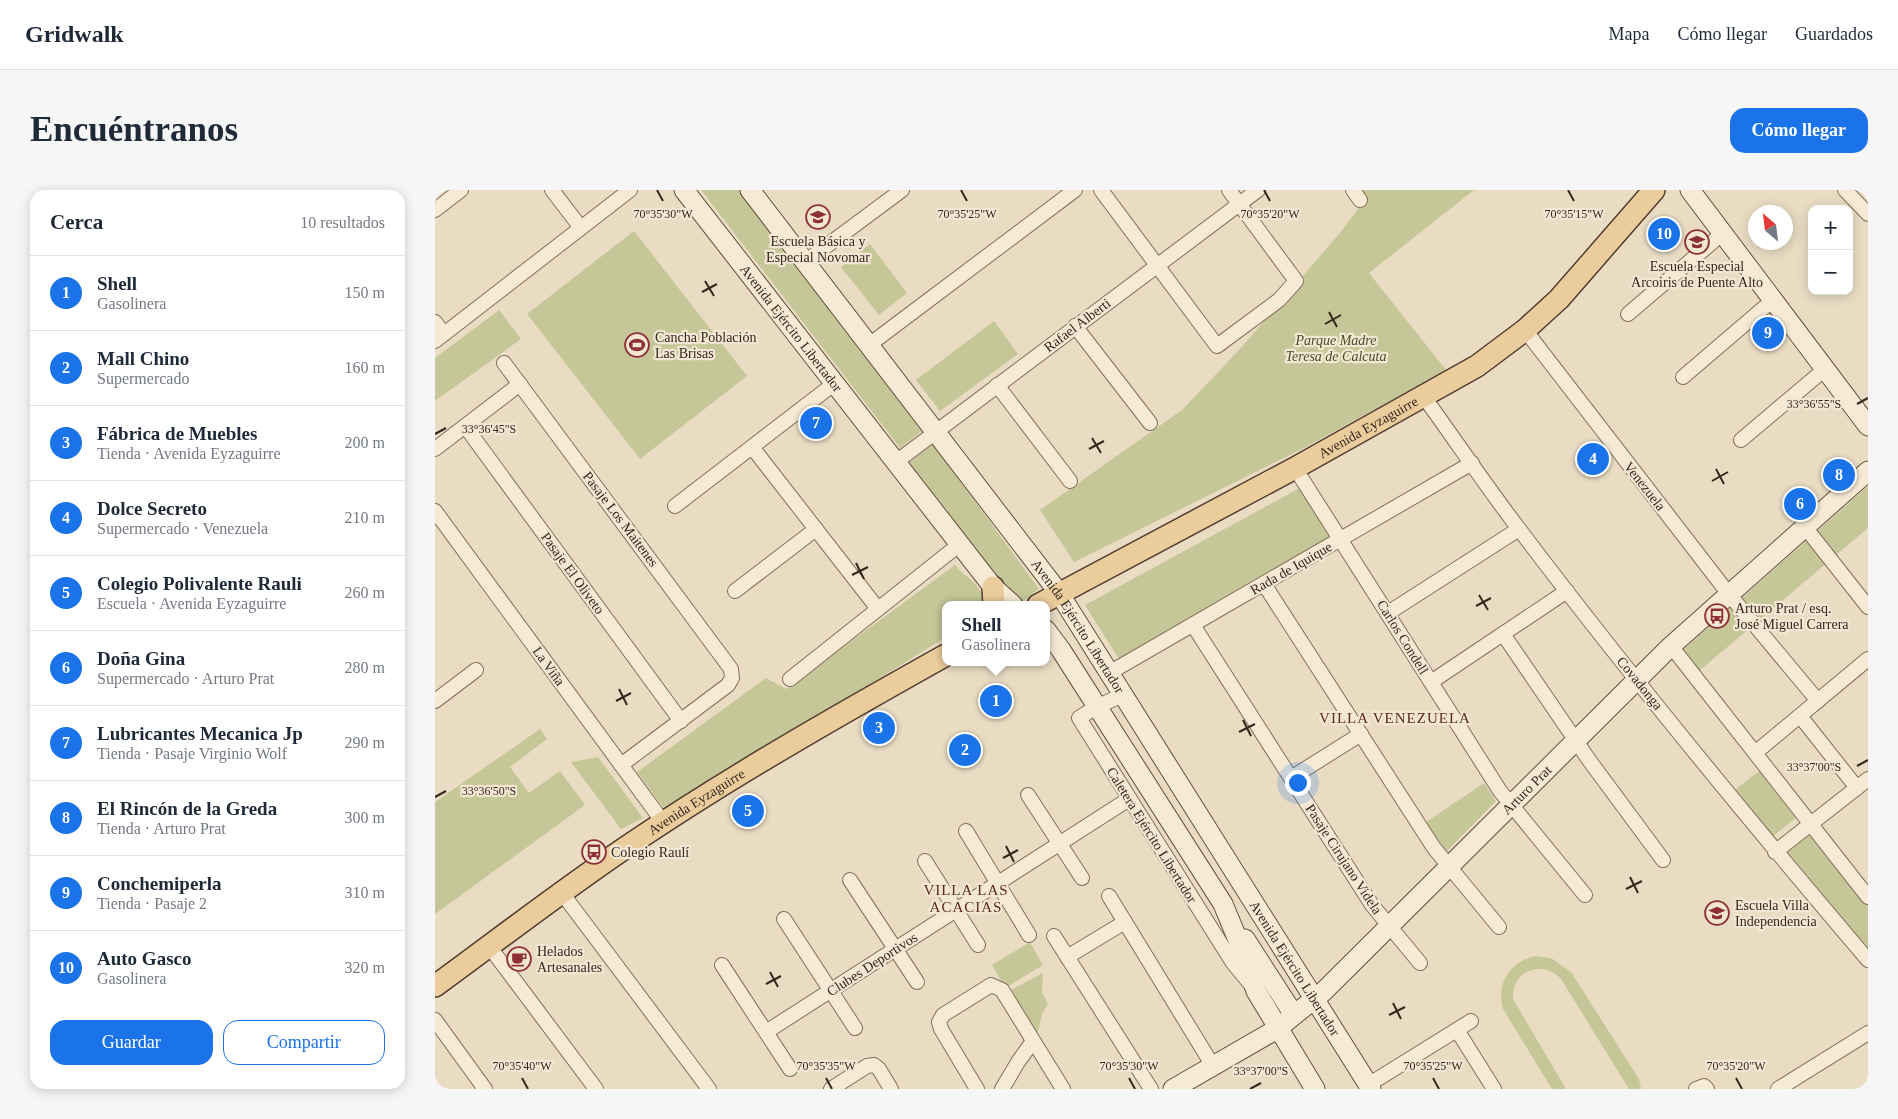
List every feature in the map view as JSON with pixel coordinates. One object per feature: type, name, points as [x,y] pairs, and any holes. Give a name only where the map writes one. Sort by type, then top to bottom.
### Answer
[{"type":"main road","name":"Avenida Ejército Libertador","points":[[684,190],[960,544],[993,596]]},
{"type":"main road","name":"Avenida Ejército Libertador","points":[[749,190],[1059,593],[1370,1087]]},
{"type":"main road","name":"Avenida Eyzaguirre","points":[[1044,601],[1424,398],[1477,366],[1525,330],[1572,286],[1654,190]]},
{"type":"main road","points":[[1690,190],[1868,426]]},
{"type":"main road","name":"Arturo Prat","points":[[1173,1089],[1277,1029],[1314,999],[1450,868],[1671,646],[1728,593],[1868,471]]},
{"type":"main road","name":"Avenida Ejército Libertador","points":[[1050,636],[1294,1015]]},
{"type":"main road","name":"Avenida Eyzaguirre","points":[[435,986],[663,822],[779,750],[942,657]]},
{"type":"main road","points":[[1117,739],[1163,759]]},
{"type":"main road","name":"Avenida Ejército Libertador","points":[[1223,904],[1238,939],[1256,991],[1277,1029],[1315,1089]]},
{"type":"street","points":[[435,210],[461,190]]},
{"type":"street","points":[[552,190],[581,228]]},
{"type":"street","points":[[435,322],[440,337],[630,190]]},
{"type":"street","points":[[805,262],[902,190]]},
{"type":"street","points":[[869,345],[1075,190]]},
{"type":"street","points":[[1101,190],[1217,346],[1279,300],[1296,280],[1229,190]]},
{"type":"street","name":"Rafael Alberti","points":[[896,462],[1258,190]]},
{"type":"street","points":[[1845,190],[1868,214]]},
{"type":"street","points":[[1628,314],[1723,233]]},
{"type":"street","points":[[1683,376],[1773,300]]},
{"type":"street","points":[[1075,326],[1150,424]]},
{"type":"street","name":"Venezuela","points":[[1525,330],[1728,593],[1818,700]]},
{"type":"street","name":"Pasaje Los Maitenes","points":[[504,363],[729,665],[732,678],[728,686],[681,721]]},
{"type":"street","points":[[1741,440],[1825,369]]},
{"type":"street","points":[[675,506],[835,383]]},
{"type":"street","points":[[435,449],[520,384]]},
{"type":"street","points":[[997,385],[1070,481]]},
{"type":"street","name":"Covadonga","points":[[1424,398],[1519,528],[1637,680],[1775,852],[1868,960]]},
{"type":"street","name":"Pasaje El Oliveto","points":[[465,426],[681,721]]},
{"type":"street","points":[[752,447],[878,609]]},
{"type":"street","name":"Rada de Iquique","points":[[1109,674],[1472,463]]},
{"type":"street","name":"Carlos Condell","points":[[1295,468],[1492,778],[1585,895]]},
{"type":"street","name":"La Viña","points":[[435,511],[663,822]]},
{"type":"street","points":[[1805,526],[1868,607]]},
{"type":"street","points":[[1388,614],[1519,528]]},
{"type":"street","points":[[735,591],[815,529]]},
{"type":"street","points":[[790,680],[960,544]]},
{"type":"street","points":[[1264,584],[1434,848],[1499,927]]},
{"type":"street","points":[[1431,682],[1567,591]]},
{"type":"street","name":"Pasaje Cirujano Videla","points":[[1193,625],[1372,905],[1420,963]]},
{"type":"street","points":[[1503,634],[1663,860]]},
{"type":"street","points":[[1671,646],[1868,897]]},
{"type":"street","points":[[1755,753],[1868,659]]},
{"type":"street","points":[[435,700],[476,670]]},
{"type":"street","name":"Caletera Ejército Libertador","points":[[1123,695],[1096,707],[1079,718],[1233,963],[1256,991]]},
{"type":"street","points":[[1800,716],[1857,788]]},
{"type":"street","points":[[621,765],[681,721]]},
{"type":"street","points":[[1291,778],[1361,734]]},
{"type":"street","points":[[1775,852],[1868,779]]},
{"type":"street","points":[[1028,795],[1082,878]]},
{"type":"street","name":"Clubes Deportivos","points":[[766,1032],[1129,799]]},
{"type":"street","points":[[966,831],[1029,935]]},
{"type":"street","points":[[925,861],[978,945]]},
{"type":"street","points":[[850,880],[917,982]]},
{"type":"street","points":[[562,893],[709,1089]]},
{"type":"street","points":[[1109,896],[1213,1066]]},
{"type":"street","points":[[784,919],[855,1028]]},
{"type":"street","points":[[1067,957],[1125,922]]},
{"type":"street","points":[[1054,936],[1151,1089]]},
{"type":"street","points":[[489,946],[596,1089]]},
{"type":"street","points":[[722,966],[790,1070]]},
{"type":"street","points":[[977,1089],[941,1029],[939,1022],[943,1015],[987,987],[995,986],[1002,990],[1063,1089]]},
{"type":"street","points":[[435,1020],[485,1089]]},
{"type":"street","points":[[1370,1087],[1471,1021]]},
{"type":"street","points":[[1457,1030],[1495,1089]]},
{"type":"street","points":[[1777,1089],[1868,1032]]},
{"type":"street","points":[[1002,1089],[1017,1062],[1033,1041]]},
{"type":"street","points":[[831,1089],[867,1066],[874,1065],[879,1069],[891,1089]]},
{"type":"street","points":[[1696,1089],[1704,1086],[1707,1089]]},
{"type":"green space","points":[[701,190],[740,190],[924,429],[900,448]]},
{"type":"green space","name":"Parque Madre Teresa de Calcuta","points":[[1358,190],[1474,190],[1369,273],[1446,370],[1304,448],[1074,562],[1040,510],[1182,410],[1240,349],[1339,234],[1365,200]]},
{"type":"green space","name":"Cancha Población Las Brisas","points":[[634,231],[747,376],[640,459],[527,314]]},
{"type":"green space","points":[[870,244],[907,293],[879,315],[841,267]]},
{"type":"green space","points":[[499,310],[521,339],[435,401],[435,358]]},
{"type":"green space","points":[[994,321],[1018,354],[940,411],[916,380]]},
{"type":"green space","points":[[933,444],[1039,589],[1023,601],[1013,597],[909,463]]},
{"type":"green space","points":[[1868,486],[1868,528],[1699,671],[1684,649]]},
{"type":"green space","points":[[1300,488],[1330,538],[1119,659],[1085,605]]},
{"type":"green space","points":[[955,565],[981,592],[983,601],[942,601],[942,639],[666,811],[637,772],[766,678],[786,689]]},
{"type":"green space","points":[[540,729],[547,739],[510,767],[529,793],[560,771],[585,805],[435,914],[435,802]]},
{"type":"green space","points":[[598,757],[643,818],[621,829],[571,762]]},
{"type":"green space","points":[[1763,768],[1800,815],[1769,839],[1732,792]]},
{"type":"green space","points":[[1484,783],[1496,801],[1443,855],[1423,824]]},
{"type":"green space","points":[[1812,832],[1868,902],[1868,968],[1782,857]]},
{"type":"green space","points":[[1030,942],[1043,965],[1005,988],[992,965]]},
{"type":"green space","points":[[1535,956],[1551,958],[1571,972],[1639,1079],[1641,1089],[1629,1089],[1561,979],[1553,973],[1537,969],[1522,975],[1517,981],[1513,999],[1566,1089],[1552,1089],[1503,1009],[1501,1000],[1501,991],[1507,975],[1518,963]]},
{"type":"green space","points":[[1043,973],[1042,992],[1048,1004],[1042,1014],[1036,1040],[1007,992]]},
{"type":"place","name":"Escuela Básica y Especial Novomar","points":[[818,217]]},
{"type":"place","name":"Auto Gasco","points":[[1664,234]]},
{"type":"place","name":"Escuela Especial Arcoiris de Puente Alto","points":[[1697,242]]},
{"type":"place","name":"Conchemiperla","points":[[1768,333]]},
{"type":"place","name":"Cancha Población Las Brisas","points":[[637,345]]},
{"type":"place","name":"Lubricantes Mecanica Jp","points":[[816,423]]},
{"type":"place","name":"Dolce Secreto","points":[[1593,459]]},
{"type":"place","name":"El Rincón de la Greda","points":[[1839,475]]},
{"type":"place","name":"Doña Gina","points":[[1800,504]]},
{"type":"place","name":"Arturo Prat / esq. José Miguel Carrera","points":[[1717,616]]},
{"type":"place","name":"Shell","points":[[996,701]]},
{"type":"place","name":"Fábrica de Muebles","points":[[879,728]]},
{"type":"place","name":"Mall Chino","points":[[965,750]]},
{"type":"place","name":"Colegio Polivalente Rauli","points":[[748,811]]},
{"type":"place","name":"Colegio Raulí","points":[[594,852]]},
{"type":"place","name":"Escuela Villa Independencia","points":[[1717,913]]},
{"type":"place","name":"Helados Artesanales","points":[[519,959]]},
{"type":"district","name":"VILLA VENEZUELA","points":[[1395,718]]},
{"type":"district","name":"VILLA LAS ACACIAS","points":[[966,898]]}]
